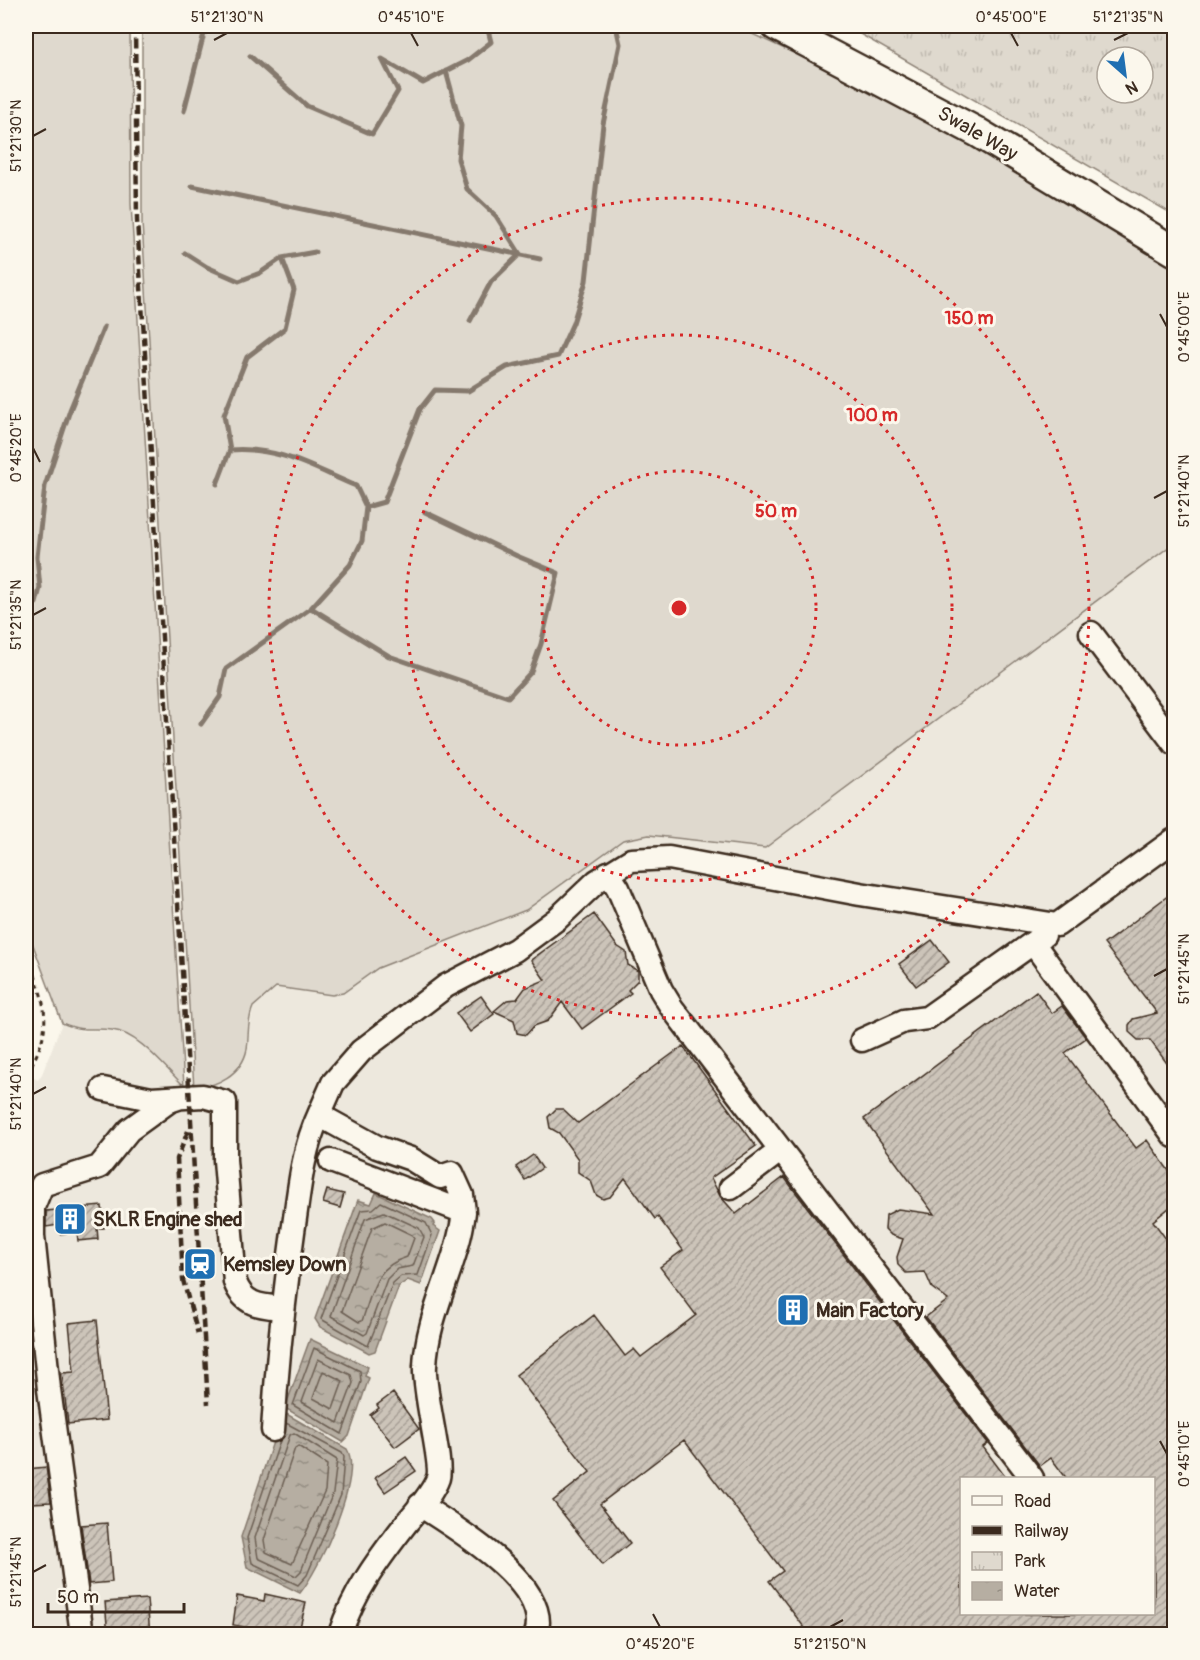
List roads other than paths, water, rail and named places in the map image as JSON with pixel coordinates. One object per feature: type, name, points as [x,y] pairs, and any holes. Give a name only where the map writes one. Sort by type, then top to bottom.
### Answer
[{"type":"main road","name":"Swale Way","points":[[776,26],[968,126],[1174,251]]},
{"type":"lane","points":[[1091,633],[1174,743]]},
{"type":"lane","points":[[862,1040],[904,1021],[927,1018],[1172,843]]},
{"type":"lane","points":[[273,1430],[283,1308],[303,1167],[319,1115],[333,1083],[361,1051],[446,986],[515,950],[557,919],[608,873],[640,858],[669,858],[860,894],[1057,925]]},
{"type":"lane","points":[[608,873],[618,888],[666,999],[1030,1477]]},
{"type":"lane","points":[[1033,943],[1174,1136]]},
{"type":"lane","points":[[103,1089],[151,1099],[203,1096],[225,1103],[225,1152],[235,1282],[241,1294],[250,1303],[283,1308]]},
{"type":"lane","points":[[82,1635],[49,1389],[33,1236],[33,1207],[42,1185],[99,1167],[129,1130],[169,1101],[178,1098]]},
{"type":"lane","points":[[319,1115],[380,1148],[411,1159],[440,1178],[452,1173],[462,1194],[464,1212],[459,1240],[426,1355],[426,1399],[439,1475],[420,1505],[359,1587],[340,1635]]},
{"type":"lane","points":[[731,1188],[781,1150]]},
{"type":"lane","points":[[331,1161],[464,1212]]},
{"type":"lane","points":[[420,1505],[504,1563],[535,1610],[538,1622],[536,1635]]},
{"type":"water","points":[[376,1193],[432,1219],[435,1223],[433,1226],[440,1231],[421,1285],[408,1280],[399,1286],[375,1351],[369,1353],[320,1327],[315,1319],[358,1200],[371,1204]]},
{"type":"water","points":[[310,1339],[368,1367],[365,1376],[369,1378],[349,1436],[343,1442],[285,1408]]},
{"type":"water","points":[[283,1412],[347,1449],[350,1462],[349,1480],[337,1523],[318,1565],[300,1593],[247,1567],[241,1537]]},
{"type":"waterway","points":[[184,111],[206,26]]},
{"type":"waterway","points":[[250,56],[307,106],[372,134],[398,91],[382,59],[423,83],[468,60],[491,42],[487,26]]},
{"type":"waterway","points":[[366,507],[384,502],[420,409],[435,390],[468,391],[507,367],[558,356],[573,323],[586,281],[603,124],[620,44],[616,26]]},
{"type":"waterway","points":[[446,71],[461,126],[458,159],[467,189],[496,216],[520,254],[491,282],[470,321]]},
{"type":"waterway","points":[[192,186],[540,259]]},
{"type":"waterway","points":[[185,253],[207,267],[239,281],[260,273],[282,258],[315,252]]},
{"type":"waterway","points":[[217,484],[230,450],[224,415],[247,357],[285,328],[294,290],[282,258]]},
{"type":"waterway","points":[[26,603],[36,603],[40,588],[37,557],[45,486],[70,410],[104,327]]},
{"type":"waterway","points":[[201,724],[220,697],[226,669],[311,608],[350,565],[362,541],[366,507],[356,486],[310,466],[264,451],[230,450]]},
{"type":"waterway","points":[[311,608],[389,656],[508,697],[531,672],[541,644],[558,573],[425,512]]},
{"type":"railway","points":[[135,26],[137,220],[208,1404]]},
{"type":"railway","points":[[188,1131],[177,1159],[183,1280],[198,1334]]},
{"type":"place","name":"SKLR Engine shed","points":[[70,1219]]},
{"type":"place","name":"Kemsley Down","points":[[200,1264]]},
{"type":"place","name":"Main Factory","points":[[793,1310]]}]
